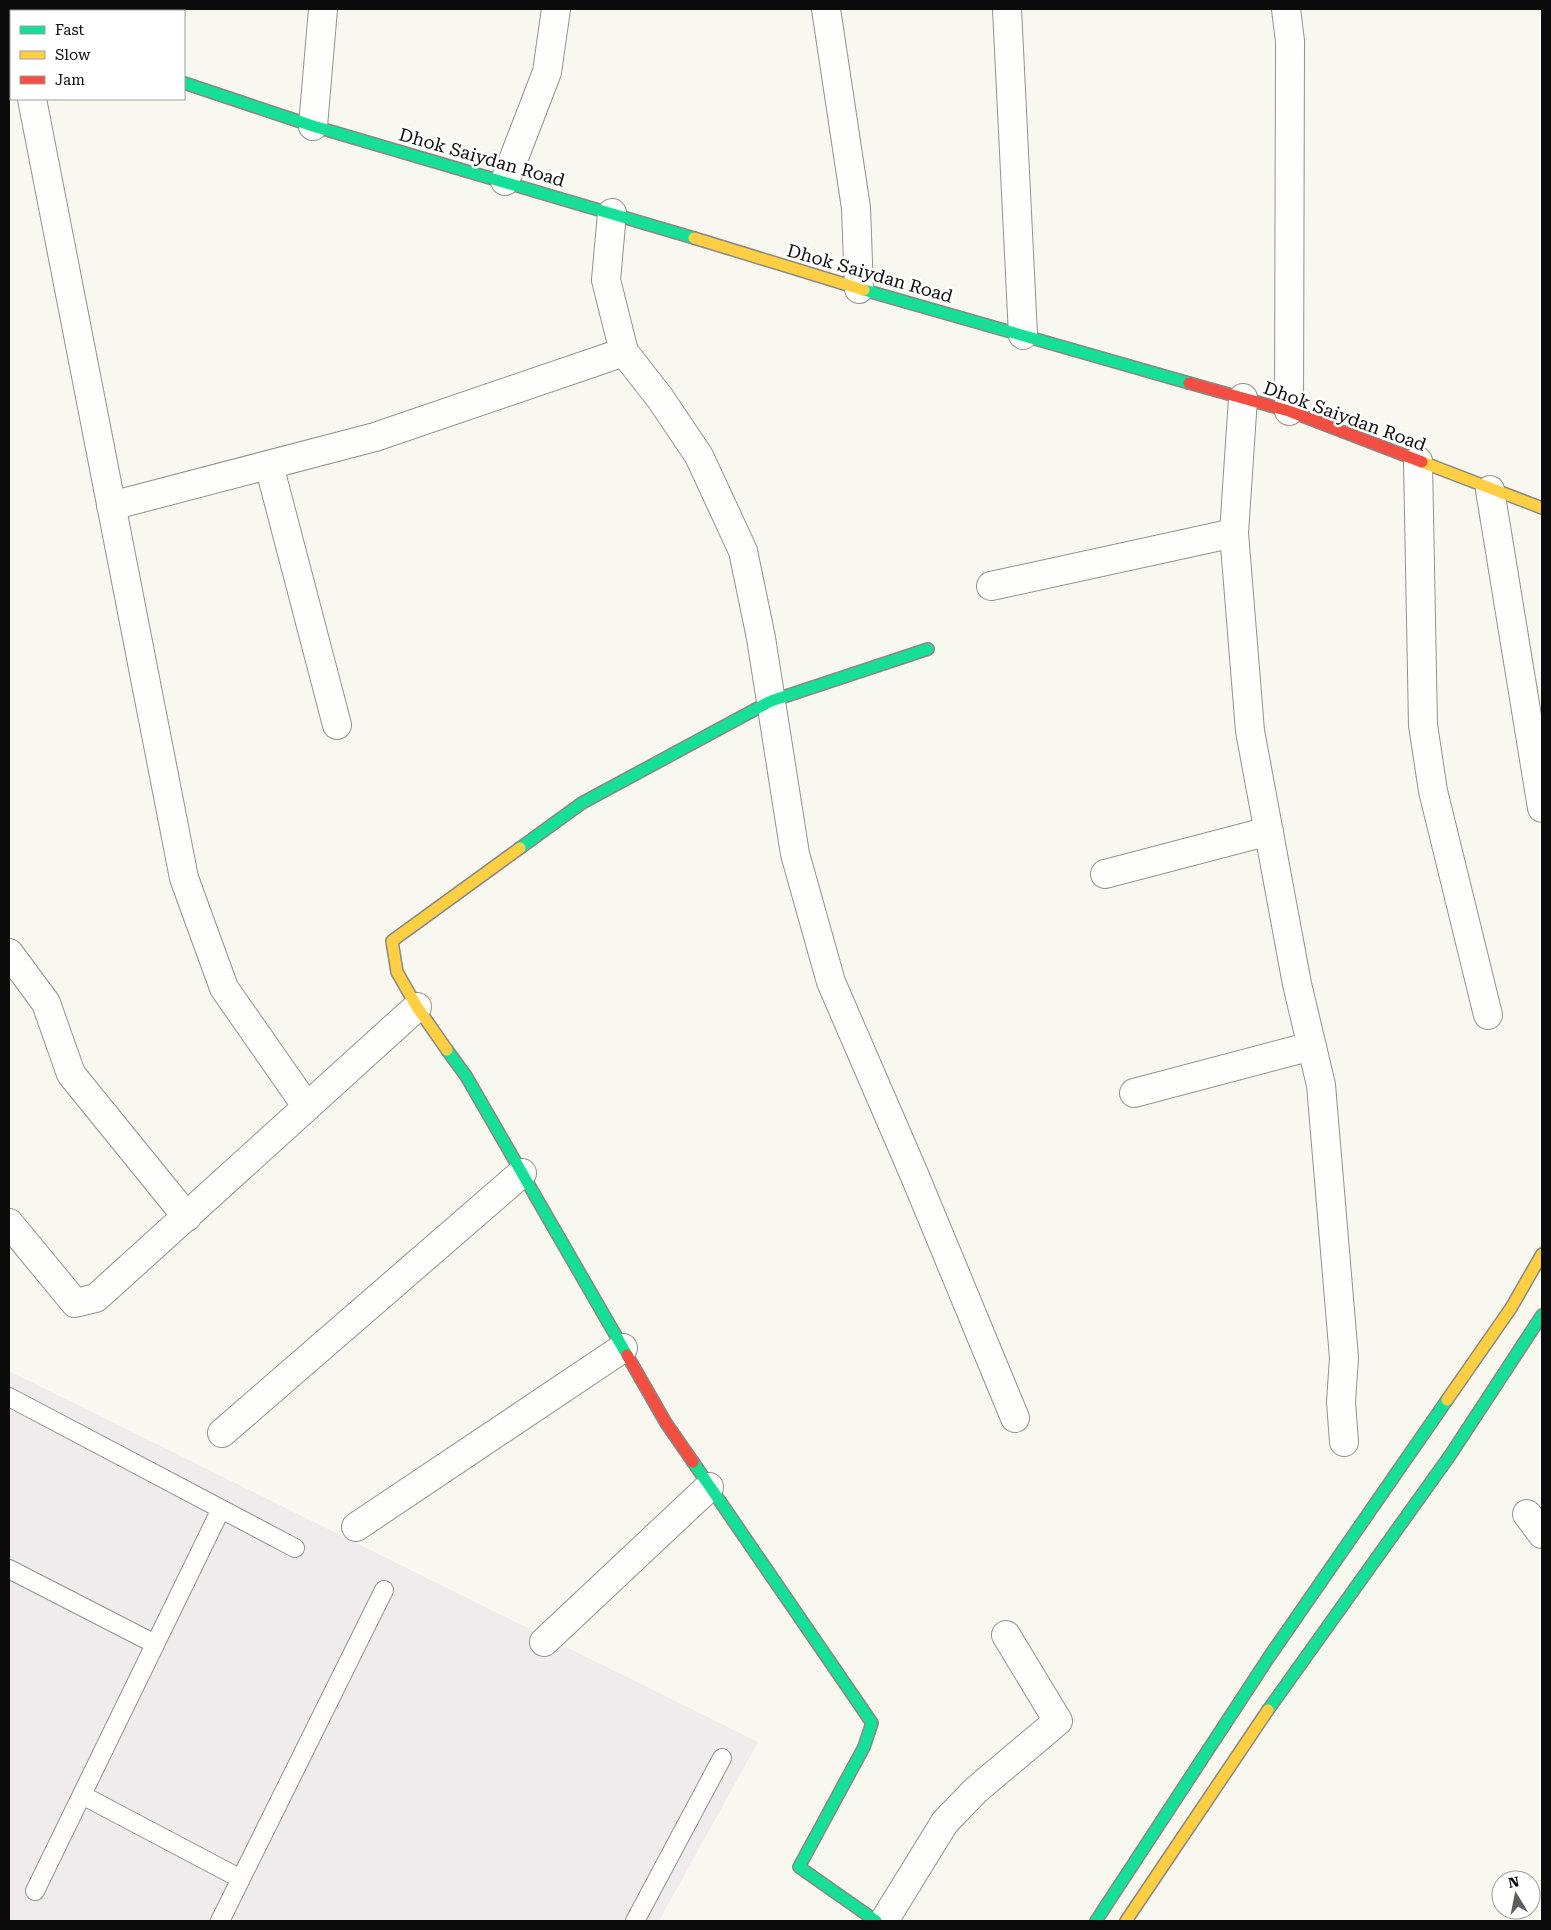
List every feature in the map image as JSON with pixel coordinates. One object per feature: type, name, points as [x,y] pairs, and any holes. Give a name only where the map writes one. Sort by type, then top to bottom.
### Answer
[{"type":"main road","name":"Dhok Saiydan Road","points":[[185,83],[313,126],[612,213],[859,289],[1289,411],[1490,490],[1542,508]]},
{"type":"main road","points":[[876,1921],[799,1867],[864,1747],[872,1723],[666,1423],[466,1076],[417,1007],[397,972],[392,941],[582,803],[771,702],[928,649]]},
{"type":"main road","points":[[1096,1921],[1269,1657],[1511,1308],[1542,1254]]},
{"type":"main road","points":[[1126,1921],[1239,1751],[1451,1454],[1542,1315]]},
{"type":"street","points":[[313,126],[323,9]]},
{"type":"street","points":[[505,182],[547,72],[556,9]]},
{"type":"street","points":[[826,9],[856,208],[859,289]]},
{"type":"street","points":[[1008,9],[1023,335]]},
{"type":"street","points":[[1286,9],[1290,41],[1289,411]]},
{"type":"street","points":[[32,100],[184,878],[224,988],[307,1107]]},
{"type":"street","points":[[612,213],[606,280],[624,352],[660,398],[700,456],[743,551],[761,638],[795,854],[831,982],[914,1174],[1015,1418]]},
{"type":"street","points":[[111,506],[375,436],[624,352]]},
{"type":"street","points":[[1243,398],[1234,533],[1250,730],[1297,984],[1321,1085],[1344,1358],[1341,1402],[1344,1442]]},
{"type":"street","points":[[1418,461],[1423,725],[1433,791],[1488,1015]]},
{"type":"street","points":[[269,465],[337,724]]},
{"type":"street","points":[[1490,490],[1542,808]]},
{"type":"street","points":[[991,586],[1234,533]]},
{"type":"street","points":[[1105,874],[1269,831]]},
{"type":"street","points":[[9,953],[46,1003],[71,1074],[187,1217]]},
{"type":"street","points":[[9,1223],[75,1303],[96,1298],[417,1007]]},
{"type":"street","points":[[1134,1093],[1312,1046]]},
{"type":"street","points":[[222,1434],[522,1173]]},
{"type":"street","points":[[356,1527],[623,1348]]},
{"type":"street","points":[[544,1642],[709,1487]]},
{"type":"street","points":[[884,1921],[945,1822],[976,1790],[1058,1721],[1006,1636]]},
{"type":"lane","points":[[9,1397],[295,1548]]},
{"type":"lane","points":[[35,1891],[222,1509]]},
{"type":"lane","points":[[9,1569],[156,1644]]},
{"type":"lane","points":[[220,1921],[384,1590]]},
{"type":"lane","points":[[635,1921],[722,1758]]},
{"type":"lane","points":[[82,1795],[241,1879]]},
{"type":"shaded area","points":[[9,1371],[758,1742],[659,1921],[9,1921]]},
{"type":"traffic: fast","points":[[185,83],[313,126],[694,238]]},
{"type":"traffic: fast","points":[[864,290],[1189,383]]},
{"type":"traffic: fast","points":[[520,848],[582,803],[771,701],[928,649]]},
{"type":"traffic: fast","points":[[447,1050],[466,1076],[627,1355]]},
{"type":"traffic: fast","points":[[1268,1710],[1451,1454],[1542,1315]]},
{"type":"traffic: fast","points":[[1096,1921],[1269,1657],[1447,1400]]},
{"type":"traffic: fast","points":[[693,1462],[872,1723],[864,1747],[799,1867],[876,1921]]},
{"type":"traffic: slow","points":[[694,238],[864,290]]},
{"type":"traffic: slow","points":[[1422,462],[1542,508]]},
{"type":"traffic: slow","points":[[447,1050],[417,1007],[397,972],[392,941],[520,848]]},
{"type":"traffic: slow","points":[[1447,1400],[1511,1308],[1542,1254]]},
{"type":"traffic: slow","points":[[1126,1921],[1268,1710]]},
{"type":"traffic: jam","points":[[1189,383],[1289,411],[1422,462]]},
{"type":"traffic: jam","points":[[627,1355],[666,1423],[693,1462]]}]
